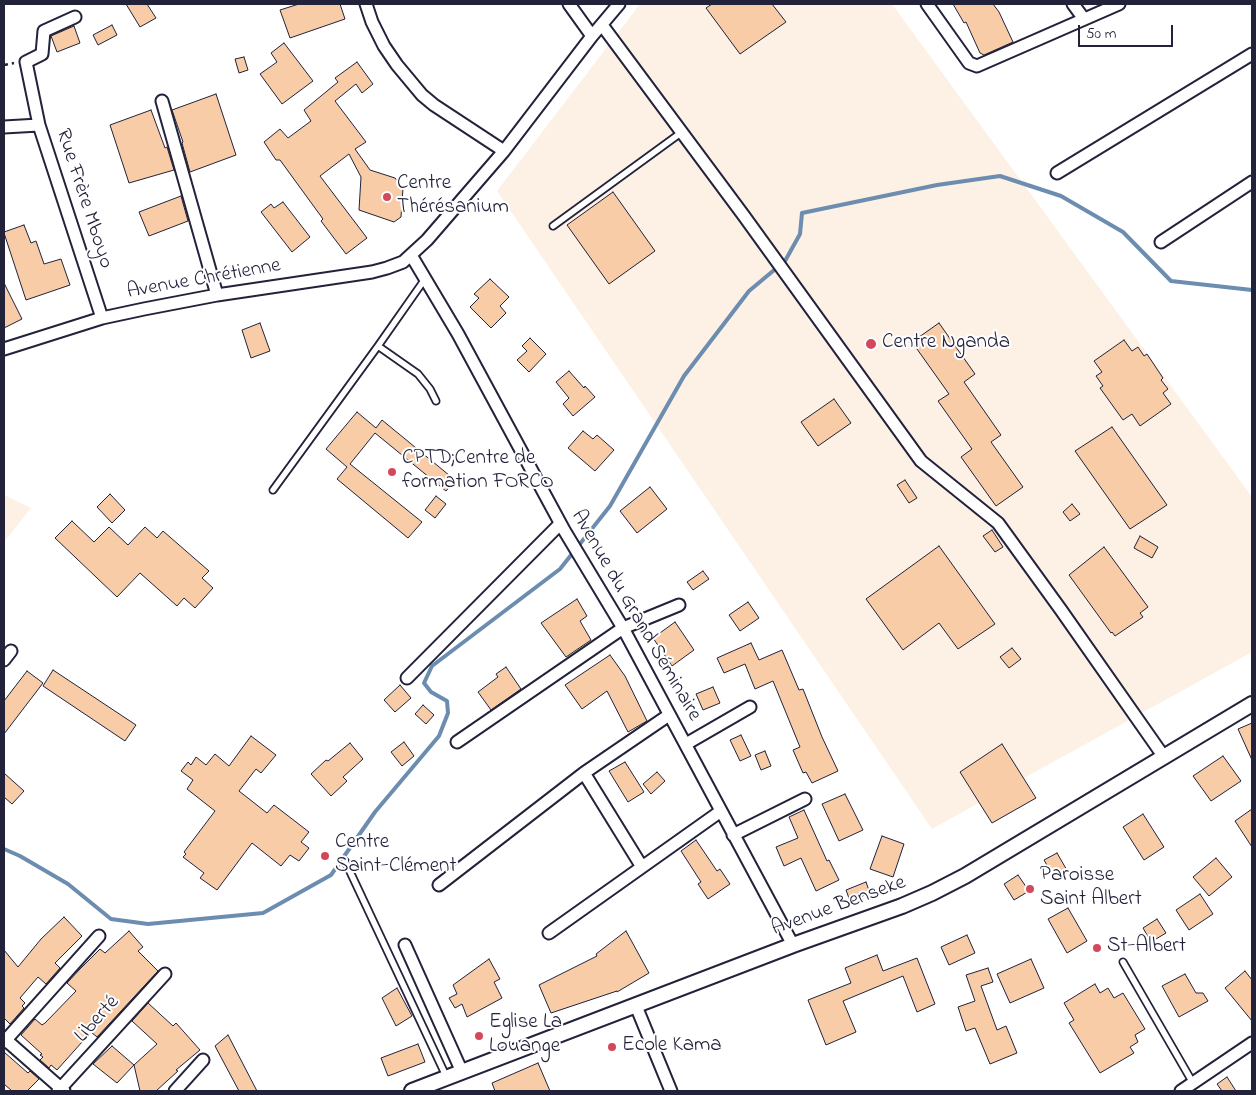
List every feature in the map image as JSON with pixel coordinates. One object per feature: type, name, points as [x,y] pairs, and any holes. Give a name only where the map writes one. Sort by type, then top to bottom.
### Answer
[{"type":"street","points":[[366,4],[372,22],[384,46],[396,65],[422,95],[504,151]]},
{"type":"street","points":[[569,4],[592,36]]},
{"type":"street","name":"Avenue Chrétienne","points":[[4,349],[102,318],[217,295],[372,272],[403,262],[428,240],[504,151],[592,36],[619,4]]},
{"type":"street","points":[[927,4],[970,63],[977,66],[1119,4]]},
{"type":"street","points":[[1073,4],[1084,19]]},
{"type":"street","points":[[39,125],[26,62],[42,54],[43,34],[46,29],[75,17]]},
{"type":"street","points":[[602,25],[921,461],[989,516],[1009,537],[1164,757]]},
{"type":"street","points":[[1057,173],[1252,54]]},
{"type":"street","points":[[162,101],[217,295]]},
{"type":"street","name":"Rue Frère Mboyo","points":[[4,127],[39,125],[102,318]]},
{"type":"street","points":[[1161,242],[1252,182]]},
{"type":"street","name":"Avenue du Grand Séminaire","points":[[411,255],[458,334],[562,527],[622,628],[793,945]]},
{"type":"street","points":[[407,678],[562,527]]},
{"type":"street","points":[[457,742],[622,628],[679,605]]},
{"type":"street","name":"Avenue Benseke","points":[[412,1091],[793,945],[902,906],[946,887],[1252,704]]},
{"type":"street","points":[[686,744],[750,707]]},
{"type":"street","points":[[439,885],[584,773],[669,715]]},
{"type":"street","points":[[584,773],[642,866]]},
{"type":"street","points":[[733,835],[805,799]]},
{"type":"street","points":[[548,932],[721,811]]},
{"type":"street","points":[[61,1090],[5,1041],[99,936]]},
{"type":"street","points":[[405,945],[462,1072]]},
{"type":"street","name":"Liberté","points":[[61,1090],[165,974]]},
{"type":"street","points":[[636,1006],[671,1091]]},
{"type":"street","points":[[1181,1091],[1252,1043]]},
{"type":"street","points":[[175,1091],[204,1060]]},
{"type":"lane","points":[[553,226],[682,132]]},
{"type":"lane","points":[[273,490],[425,279]]},
{"type":"lane","points":[[378,346],[418,374],[430,388],[436,402]]},
{"type":"lane","points":[[345,861],[447,1078]]},
{"type":"lane","points":[[1122,962],[1193,1083]]},
{"type":"shaded area","name":"Centre Nganda","points":[[640,4],[892,4],[1252,497],[1252,652],[932,829],[497,191]]},
{"type":"shaded area","points":[[4,495],[31,508],[4,542]]},
{"type":"building","points":[[126,4],[147,4],[156,18],[140,27]]},
{"type":"building","points":[[299,4],[340,4],[345,19],[290,38],[280,10]]},
{"type":"building","points":[[712,4],[772,4],[786,22],[740,54],[706,8]]},
{"type":"building","points":[[953,4],[993,4],[999,12],[1013,42],[984,55],[980,53],[966,22],[964,23]]},
{"type":"building","points":[[112,25],[117,35],[98,45],[93,35]]},
{"type":"building","points":[[74,26],[80,43],[57,52],[51,36]]},
{"type":"building","points":[[284,43],[313,81],[282,104],[260,74],[277,62],[271,53]]},
{"type":"building","points":[[244,57],[248,70],[239,73],[235,59]]},
{"type":"building","points":[[357,62],[373,84],[362,93],[356,84],[335,101],[366,142],[355,149],[370,170],[395,178],[403,188],[401,217],[394,222],[359,210],[361,177],[349,154],[320,176],[367,238],[346,254],[280,160],[276,160],[264,142],[280,129],[288,138],[311,121],[304,110],[338,82],[335,78]]},
{"type":"building","points":[[216,94],[236,155],[190,172],[183,142],[172,110]]},
{"type":"building","points":[[151,110],[165,148],[167,147],[174,170],[129,183],[110,125]]},
{"type":"building","points":[[613,192],[655,251],[609,284],[567,225]]},
{"type":"building","points":[[181,196],[188,221],[149,236],[139,212]]},
{"type":"building","points":[[283,202],[310,237],[292,252],[261,212],[271,204],[274,208]]},
{"type":"building","points":[[24,225],[31,243],[36,241],[44,264],[61,259],[70,285],[26,300],[4,233]]},
{"type":"building","points":[[490,279],[509,297],[500,306],[506,313],[491,328],[470,307],[479,298],[474,294]]},
{"type":"building","points":[[4,283],[22,319],[4,328]]},
{"type":"building","points":[[260,323],[270,351],[251,358],[242,330]]},
{"type":"building","points":[[939,323],[975,374],[964,382],[1001,435],[991,442],[1023,487],[996,506],[961,457],[972,449],[938,401],[949,394],[912,342]]},
{"type":"building","points":[[530,338],[546,354],[529,372],[517,360],[527,351],[522,346]]},
{"type":"building","points":[[1124,340],[1132,351],[1138,347],[1144,356],[1147,354],[1163,378],[1161,380],[1168,389],[1163,393],[1171,404],[1140,426],[1132,414],[1123,420],[1100,388],[1103,386],[1096,376],[1102,372],[1094,361]]},
{"type":"building","points":[[569,371],[595,397],[573,416],[563,404],[569,398],[556,382]]},
{"type":"building","points":[[834,399],[851,423],[818,446],[801,422]]},
{"type":"building","points":[[357,412],[376,428],[382,420],[455,480],[446,491],[375,433],[350,464],[422,522],[408,538],[337,479],[347,467],[326,449]]},
{"type":"building","points":[[1112,427],[1167,505],[1130,529],[1075,451]]},
{"type":"building","points":[[583,431],[593,439],[597,435],[614,450],[595,471],[568,448]]},
{"type":"building","points":[[905,480],[917,498],[909,503],[897,485]]},
{"type":"building","points":[[650,487],[667,509],[637,533],[620,511]]},
{"type":"building","points":[[110,494],[125,510],[112,523],[97,507]]},
{"type":"building","points":[[436,496],[446,504],[435,518],[425,510]]},
{"type":"building","points":[[1072,504],[1080,514],[1070,521],[1063,512]]},
{"type":"building","points":[[72,521],[94,542],[109,527],[128,545],[145,527],[157,538],[163,531],[209,571],[202,578],[213,588],[195,608],[184,598],[177,606],[140,573],[117,597],[55,538]]},
{"type":"building","points":[[992,530],[1003,547],[995,552],[983,536]]},
{"type":"building","points":[[1140,536],[1158,547],[1152,558],[1134,548]]},
{"type":"building","points":[[939,546],[995,624],[958,649],[939,623],[903,650],[866,599]]},
{"type":"building","points":[[1104,547],[1148,607],[1140,613],[1143,617],[1115,636],[1069,575]]},
{"type":"building","points":[[703,571],[709,579],[693,590],[687,582]]},
{"type":"building","points":[[577,599],[587,616],[580,621],[591,640],[566,657],[541,623]]},
{"type":"building","points":[[748,602],[759,618],[740,631],[729,615]]},
{"type":"building","points":[[675,622],[694,650],[672,666],[653,638]]},
{"type":"building","points":[[751,643],[759,660],[782,650],[799,690],[803,689],[838,771],[812,783],[806,772],[803,773],[793,750],[800,747],[773,681],[755,689],[745,664],[724,673],[717,658]]},
{"type":"building","points":[[1012,648],[1021,659],[1009,668],[1000,657]]},
{"type":"building","points":[[610,655],[625,676],[647,721],[628,732],[607,691],[582,709],[565,685]]},
{"type":"building","points":[[506,667],[521,689],[491,710],[478,692],[498,677],[496,674]]},
{"type":"building","points":[[53,670],[136,725],[125,741],[43,686]]},
{"type":"building","points":[[27,671],[43,683],[4,734],[4,701]]},
{"type":"building","points":[[400,685],[411,698],[395,712],[384,700]]},
{"type":"building","points":[[713,687],[720,703],[703,710],[696,694]]},
{"type":"building","points":[[423,705],[434,715],[426,724],[415,714]]},
{"type":"building","points":[[1252,723],[1252,760],[1238,729]]},
{"type":"building","points":[[741,735],[751,756],[740,761],[730,740]]},
{"type":"building","points":[[251,736],[276,755],[261,773],[256,769],[239,791],[267,813],[274,805],[309,832],[301,842],[309,848],[299,861],[290,855],[281,866],[252,843],[217,890],[200,878],[204,873],[183,857],[186,854],[184,852],[215,811],[187,789],[193,780],[181,771],[188,762],[191,765],[196,757],[206,765],[215,754],[229,766]]},
{"type":"building","points":[[404,742],[414,756],[402,766],[391,752]]},
{"type":"building","points":[[350,743],[363,759],[343,777],[347,781],[331,796],[311,774],[326,760],[328,761]]},
{"type":"building","points":[[1002,744],[1036,798],[992,823],[960,772]]},
{"type":"building","points":[[765,751],[771,766],[761,770],[755,755]]},
{"type":"building","points":[[1223,756],[1241,781],[1211,801],[1193,776]]},
{"type":"building","points":[[625,762],[644,792],[628,802],[609,771]]},
{"type":"building","points":[[657,772],[665,781],[651,794],[643,784]]},
{"type":"building","points":[[4,773],[24,791],[12,804],[4,797]]},
{"type":"building","points":[[845,794],[863,830],[839,841],[822,804]]},
{"type":"building","points":[[1252,809],[1252,847],[1235,821]]},
{"type":"building","points":[[804,810],[827,861],[829,860],[839,880],[816,891],[801,858],[784,866],[776,847],[798,838],[789,817]]},
{"type":"building","points":[[1143,814],[1164,847],[1144,860],[1123,827]]},
{"type":"building","points":[[882,836],[904,844],[893,877],[870,869]]},
{"type":"building","points":[[696,840],[717,871],[720,869],[730,884],[708,899],[698,884],[701,882],[681,851]]},
{"type":"building","points":[[1057,853],[1068,872],[1055,879],[1044,860]]},
{"type":"building","points":[[1216,858],[1232,877],[1209,896],[1193,877]]},
{"type":"building","points":[[1018,875],[1029,891],[1014,900],[1004,884]]},
{"type":"building","points":[[866,882],[870,893],[850,901],[846,890]]},
{"type":"building","points":[[1200,894],[1213,914],[1189,930],[1176,910]]},
{"type":"building","points":[[1068,908],[1087,941],[1067,953],[1048,919]]},
{"type":"building","points":[[64,917],[82,936],[55,963],[60,968],[46,984],[38,977],[20,998],[25,1003],[22,1006],[24,1008],[10,1024],[4,1018],[4,950],[18,967],[41,939]]},
{"type":"building","points":[[1157,919],[1166,933],[1151,942],[1143,928]]},
{"type":"building","points":[[129,931],[143,947],[138,951],[158,971],[97,1037],[91,1032],[57,1070],[51,1065],[49,1068],[40,1060],[43,1057],[40,1055],[42,1054],[21,1035],[35,1019],[42,1025],[45,1023],[76,991],[67,983],[100,949],[105,953]]},
{"type":"building","points":[[626,931],[649,973],[617,992],[551,1013],[539,985],[597,956],[596,954]]},
{"type":"building","points":[[967,935],[975,953],[949,965],[941,947]]},
{"type":"building","points":[[877,955],[883,971],[917,958],[935,1004],[917,1012],[903,976],[843,1001],[856,1032],[826,1045],[808,1000],[851,983],[845,968]]},
{"type":"building","points":[[489,959],[500,979],[494,982],[502,998],[467,1017],[462,1004],[455,1008],[449,998],[457,994],[453,985]]},
{"type":"building","points":[[1031,959],[1044,988],[1010,1003],[997,974]]},
{"type":"building","points":[[988,968],[993,982],[981,986],[997,1030],[1006,1026],[1017,1053],[990,1064],[975,1028],[966,1031],[958,1007],[975,1001],[966,975]]},
{"type":"building","points":[[1245,971],[1252,980],[1252,1021],[1225,988]]},
{"type":"building","points":[[1185,974],[1196,993],[1203,993],[1208,1001],[1179,1017],[1162,986]]},
{"type":"building","points":[[1095,984],[1100,993],[1108,988],[1114,998],[1123,993],[1145,1029],[1135,1035],[1138,1042],[1130,1047],[1134,1053],[1100,1073],[1069,1023],[1074,1020],[1064,1003]]},
{"type":"building","points":[[397,988],[412,1016],[396,1026],[382,998]]},
{"type":"building","points":[[148,1003],[173,1026],[176,1023],[200,1050],[176,1070],[178,1071],[156,1091],[140,1091],[134,1065],[157,1044],[132,1021]]},
{"type":"building","points":[[228,1035],[257,1091],[239,1091],[215,1046]]},
{"type":"building","points":[[418,1044],[425,1062],[388,1076],[381,1058]]},
{"type":"building","points":[[112,1046],[134,1065],[117,1083],[93,1064]]},
{"type":"building","points":[[4,1052],[28,1073],[30,1071],[39,1079],[27,1091],[12,1091],[4,1084]]},
{"type":"building","points":[[538,1063],[550,1091],[495,1091],[492,1083]]},
{"type":"building","points":[[1227,1077],[1236,1091],[1222,1091],[1217,1084]]},
{"type":"waterway","points":[[4,849],[20,856],[68,884],[111,919],[148,924],[263,913],[331,875],[375,812],[439,736],[448,713],[447,701],[431,692],[424,683],[432,666],[560,569],[610,506],[684,376],[749,291],[785,261],[800,234],[802,213],[937,185],[1000,176],[1061,196],[1123,232],[1171,281],[1252,290]]},
{"type":"place","name":"Centre Thérésanium","points":[[387,197]]},
{"type":"place","name":"Centre Nganda","points":[[871,344]]},
{"type":"place","name":"CPTD;Centre de formation FORCO","points":[[392,472]]},
{"type":"place","name":"Centre Saint-Clément","points":[[325,856]]},
{"type":"place","name":"Paroisse Saint Albert","points":[[1030,889]]},
{"type":"place","name":"St-Albert","points":[[1097,948]]},
{"type":"place","name":"Eglise La Louange","points":[[479,1036]]},
{"type":"place","name":"Ecole Kama","points":[[612,1047]]}]
